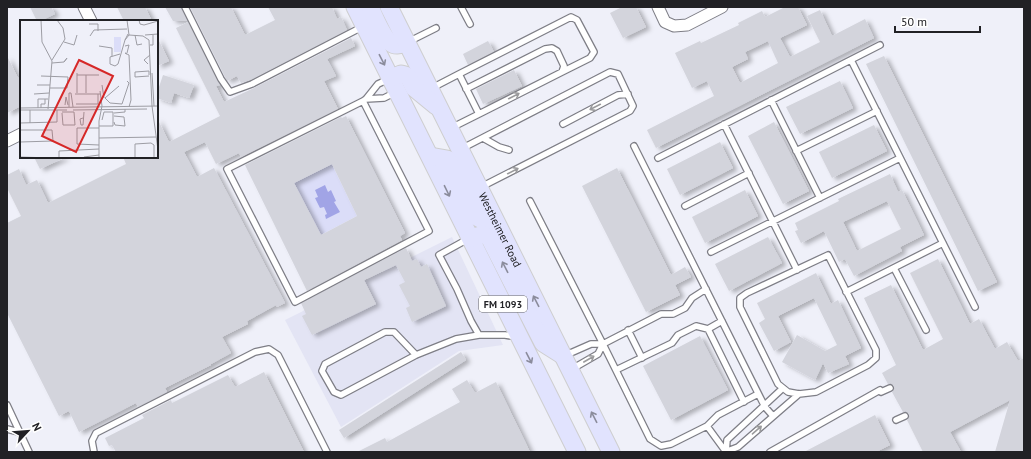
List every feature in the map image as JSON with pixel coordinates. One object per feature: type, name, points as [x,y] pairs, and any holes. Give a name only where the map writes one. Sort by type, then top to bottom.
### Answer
[{"type":"main road","name":"FM 1093","points":[[355,7],[577,452]]},
{"type":"main road","points":[[370,7],[386,38],[391,44],[398,45],[407,43]]},
{"type":"main road","name":"Westheimer Road","points":[[389,7],[612,452]]},
{"type":"main road","points":[[394,85],[401,74],[405,75],[409,78],[414,88],[438,107]]},
{"type":"main road","points":[[430,156],[447,159],[477,217],[484,221],[494,219]]},
{"type":"main road","points":[[470,238],[484,234],[487,235],[543,343],[567,363]]},
{"type":"street","points":[[84,7],[90,20]]},
{"type":"street","points":[[658,7],[665,22],[674,26],[687,25],[722,7]]},
{"type":"street","points":[[7,141],[20,134]]},
{"type":"lane","points":[[185,7],[221,79],[230,92],[252,84],[364,25]]},
{"type":"lane","points":[[461,7],[470,24]]},
{"type":"lane","points":[[430,89],[571,17],[577,20],[594,52],[590,58],[449,129]]},
{"type":"lane","points":[[407,43],[436,28]]},
{"type":"lane","points":[[658,158],[880,45]]},
{"type":"lane","points":[[466,89],[545,49],[552,48],[557,51],[564,66],[562,72]]},
{"type":"lane","points":[[851,60],[975,307]]},
{"type":"lane","points":[[460,150],[610,72],[618,74],[628,94],[633,106],[630,111],[479,188]]},
{"type":"lane","points":[[459,74],[479,114]]},
{"type":"lane","points":[[364,100],[378,84],[394,85]]},
{"type":"lane","points":[[364,100],[429,231],[295,302],[227,169],[364,100],[384,98],[394,85]]},
{"type":"lane","points":[[563,124],[618,95],[628,94]]},
{"type":"lane","points":[[771,100],[820,198]]},
{"type":"lane","points":[[796,151],[877,111]]},
{"type":"lane","points":[[724,124],[796,270]]},
{"type":"lane","points":[[483,138],[499,147],[509,150]]},
{"type":"lane","points":[[634,146],[758,394],[765,407],[773,416]]},
{"type":"lane","points":[[711,252],[900,158]]},
{"type":"lane","points":[[685,206],[748,173]]},
{"type":"lane","points":[[530,201],[650,439],[661,446],[671,444],[707,426],[718,415],[758,394]]},
{"type":"lane","points":[[470,238],[439,255],[480,335]]},
{"type":"lane","points":[[846,292],[943,243]]},
{"type":"lane","points":[[828,255],[876,350],[876,358],[868,364],[816,392],[799,394],[788,392],[778,384],[740,307],[740,298],[747,293],[796,270],[828,255]]},
{"type":"lane","points":[[894,268],[926,330]]},
{"type":"lane","points":[[567,363],[591,344],[603,344],[661,314],[673,314],[679,312],[685,308],[692,298],[706,289]]},
{"type":"lane","points":[[616,370],[672,343],[678,335],[696,326],[708,329],[722,321]]},
{"type":"lane","points":[[708,329],[744,402]]},
{"type":"lane","points":[[628,330],[642,358]]},
{"type":"lane","points":[[416,355],[394,332],[385,332],[325,364],[322,371],[334,392],[341,395],[416,355],[456,339],[480,335],[505,335],[519,337]]},
{"type":"lane","points":[[567,363],[598,354],[603,344]]},
{"type":"lane","points":[[94,452],[92,441],[96,433],[255,352],[269,349],[278,355],[327,452]]},
{"type":"lane","points":[[726,452],[727,440],[765,407],[783,388]]},
{"type":"lane","points":[[770,452],[880,391],[890,388]]},
{"type":"lane","points":[[726,452],[738,447],[799,394]]},
{"type":"lane","points":[[7,406],[30,452]]},
{"type":"lane","points":[[896,420],[905,416]]},
{"type":"lane","points":[[707,426],[726,452]]},
{"type":"lane","points":[[7,429],[20,432]]},
{"type":"shaded area","points":[[332,164],[357,216],[321,235],[294,183]]},
{"type":"shaded area","points":[[452,237],[503,345],[459,351],[341,427],[285,320]]},
{"type":"water","points":[[325,185],[328,192],[331,190],[336,201],[334,202],[340,212],[326,219],[325,215],[327,214],[324,207],[320,208],[315,198],[318,197],[315,190]]},
{"type":"building","points":[[30,7],[51,7],[55,14],[42,20],[36,20]]},
{"type":"building","points":[[117,7],[145,7],[152,20],[124,20]]},
{"type":"building","points":[[165,7],[181,7],[187,21],[173,21]]},
{"type":"building","points":[[190,7],[231,7],[245,35],[275,20],[268,7],[332,7],[337,19],[341,17],[347,30],[250,80],[241,83],[237,76],[227,81]]},
{"type":"building","points":[[622,7],[636,7],[646,27],[623,38],[610,13]]},
{"type":"building","points":[[785,7],[798,7],[807,25],[780,38],[790,57],[820,42],[807,16],[820,10],[832,36],[865,19],[874,38],[656,148],[647,130],[714,96],[707,81],[692,88],[675,53],[700,41],[701,43],[739,25],[738,23],[762,11],[765,17]],"holes":[[[768,41],[778,63],[740,83],[732,67],[748,59],[745,52]]]},
{"type":"building","points":[[188,22],[220,85],[216,86],[224,102],[351,38],[355,46],[327,59],[336,76],[324,81],[338,109],[241,157],[239,153],[216,164],[205,142],[184,152],[197,177],[214,168],[285,303],[277,307],[276,305],[247,321],[248,324],[222,337],[231,353],[211,365],[165,388],[167,392],[138,407],[136,403],[79,432],[69,411],[59,416],[7,313],[7,223],[21,216],[7,188],[7,175],[19,169],[26,185],[37,180],[48,203],[126,164],[123,158],[158,158],[158,120],[169,142],[220,116],[176,28]]},
{"type":"building","points":[[158,39],[169,61],[158,66]]},
{"type":"building","points":[[488,41],[494,52],[468,65],[463,54]]},
{"type":"building","points":[[7,56],[18,78],[20,77],[20,106],[7,113]]},
{"type":"building","points":[[884,56],[997,282],[978,291],[866,64]]},
{"type":"building","points":[[514,70],[522,86],[483,104],[476,89]]},
{"type":"building","points":[[163,75],[194,85],[189,98],[174,93],[171,103],[158,98],[158,90]]},
{"type":"building","points":[[840,81],[853,108],[800,134],[786,107]]},
{"type":"building","points":[[346,116],[405,233],[400,236],[402,240],[307,291],[245,165],[341,117]],"holes":[[[332,164],[357,216],[321,235],[294,183]]]},
{"type":"building","points":[[774,122],[809,191],[783,204],[748,136]]},
{"type":"building","points":[[874,125],[887,151],[832,178],[819,152]]},
{"type":"building","points":[[720,142],[733,168],[680,195],[667,169]]},
{"type":"building","points":[[34,158],[64,158],[40,169]]},
{"type":"building","points":[[617,168],[671,275],[685,267],[691,277],[675,285],[680,295],[646,312],[582,186]]},
{"type":"building","points":[[890,174],[898,192],[902,190],[924,235],[900,247],[902,251],[854,276],[845,259],[839,262],[824,231],[801,243],[795,231],[798,230],[795,223],[839,201],[838,199]],"holes":[[[887,201],[901,229],[857,251],[843,222]]]},
{"type":"building","points":[[745,190],[758,216],[705,243],[692,217]]},
{"type":"building","points":[[768,237],[782,263],[729,291],[715,264]]},
{"type":"building","points":[[406,248],[412,261],[417,259],[421,267],[427,264],[446,306],[412,322],[406,308],[410,306],[399,285],[405,282],[396,265],[364,280],[376,304],[312,335],[302,316],[306,314],[301,303]]},
{"type":"building","points":[[938,259],[970,324],[979,319],[995,349],[1007,342],[1018,361],[1024,358],[1024,452],[995,452],[1010,400],[950,432],[961,452],[923,452],[907,420],[909,414],[903,412],[892,392],[894,386],[888,384],[882,373],[896,365],[864,298],[891,285],[923,350],[943,339],[910,273]]},
{"type":"building","points":[[816,273],[831,304],[838,300],[861,348],[845,356],[849,364],[828,373],[823,363],[815,380],[782,362],[797,335],[825,351],[837,345],[814,298],[778,316],[791,342],[774,351],[759,323],[765,319],[757,303]]},
{"type":"building","points":[[700,336],[728,390],[671,420],[643,366]]},
{"type":"building","points":[[461,352],[466,360],[344,438],[339,430]]},
{"type":"building","points":[[264,372],[304,452],[116,452],[112,445],[109,446],[105,438],[144,418],[142,415],[171,400],[172,403],[228,375],[235,387]]},
{"type":"building","points":[[467,380],[475,393],[496,382],[530,452],[357,452],[385,438],[387,442],[460,402],[452,389]]},
{"type":"building","points":[[875,415],[890,445],[876,452],[804,452]]}]
